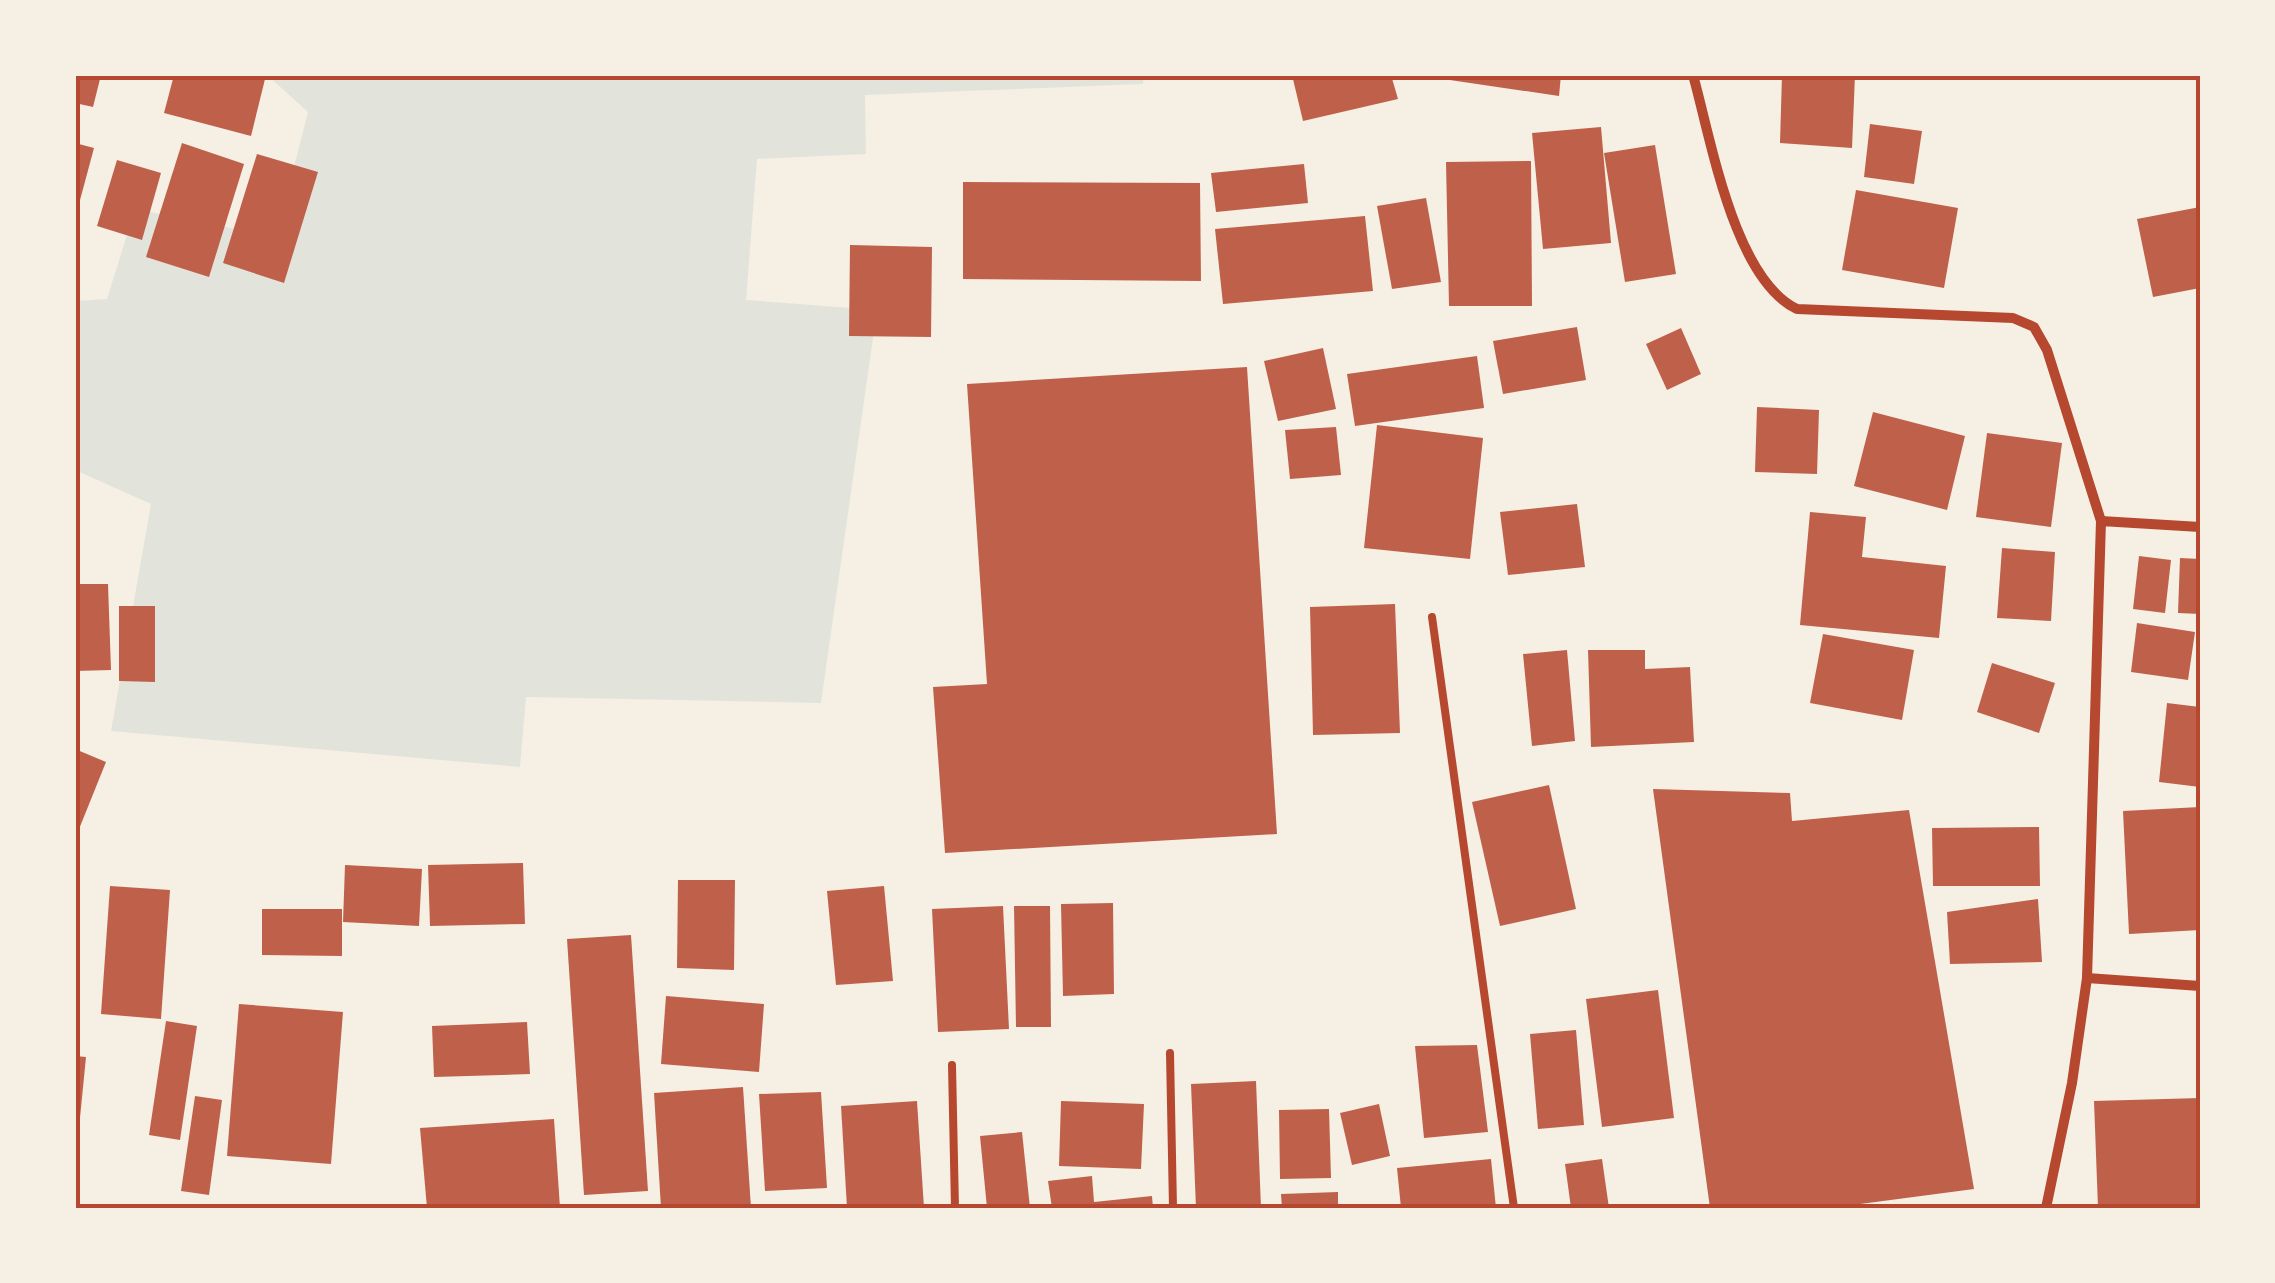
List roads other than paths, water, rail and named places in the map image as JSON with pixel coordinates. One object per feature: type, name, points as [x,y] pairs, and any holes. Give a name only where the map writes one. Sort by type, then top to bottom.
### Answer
[{"type":"street","points":[[1693,75],[1734,223],[1764,284],[1784,303],[1798,309],[2013,318],[2034,327],[2047,350],[2101,521],[2087,978],[2072,1083],[2046,1208]]},
{"type":"street","points":[[2101,521],[2200,527]]},
{"type":"street","points":[[2087,978],[2200,986]]},
{"type":"lane","points":[[1432,617],[1514,1208]]},
{"type":"lane","points":[[1170,1053],[1173,1208]]},
{"type":"lane","points":[[952,1065],[954,1208]]}]
